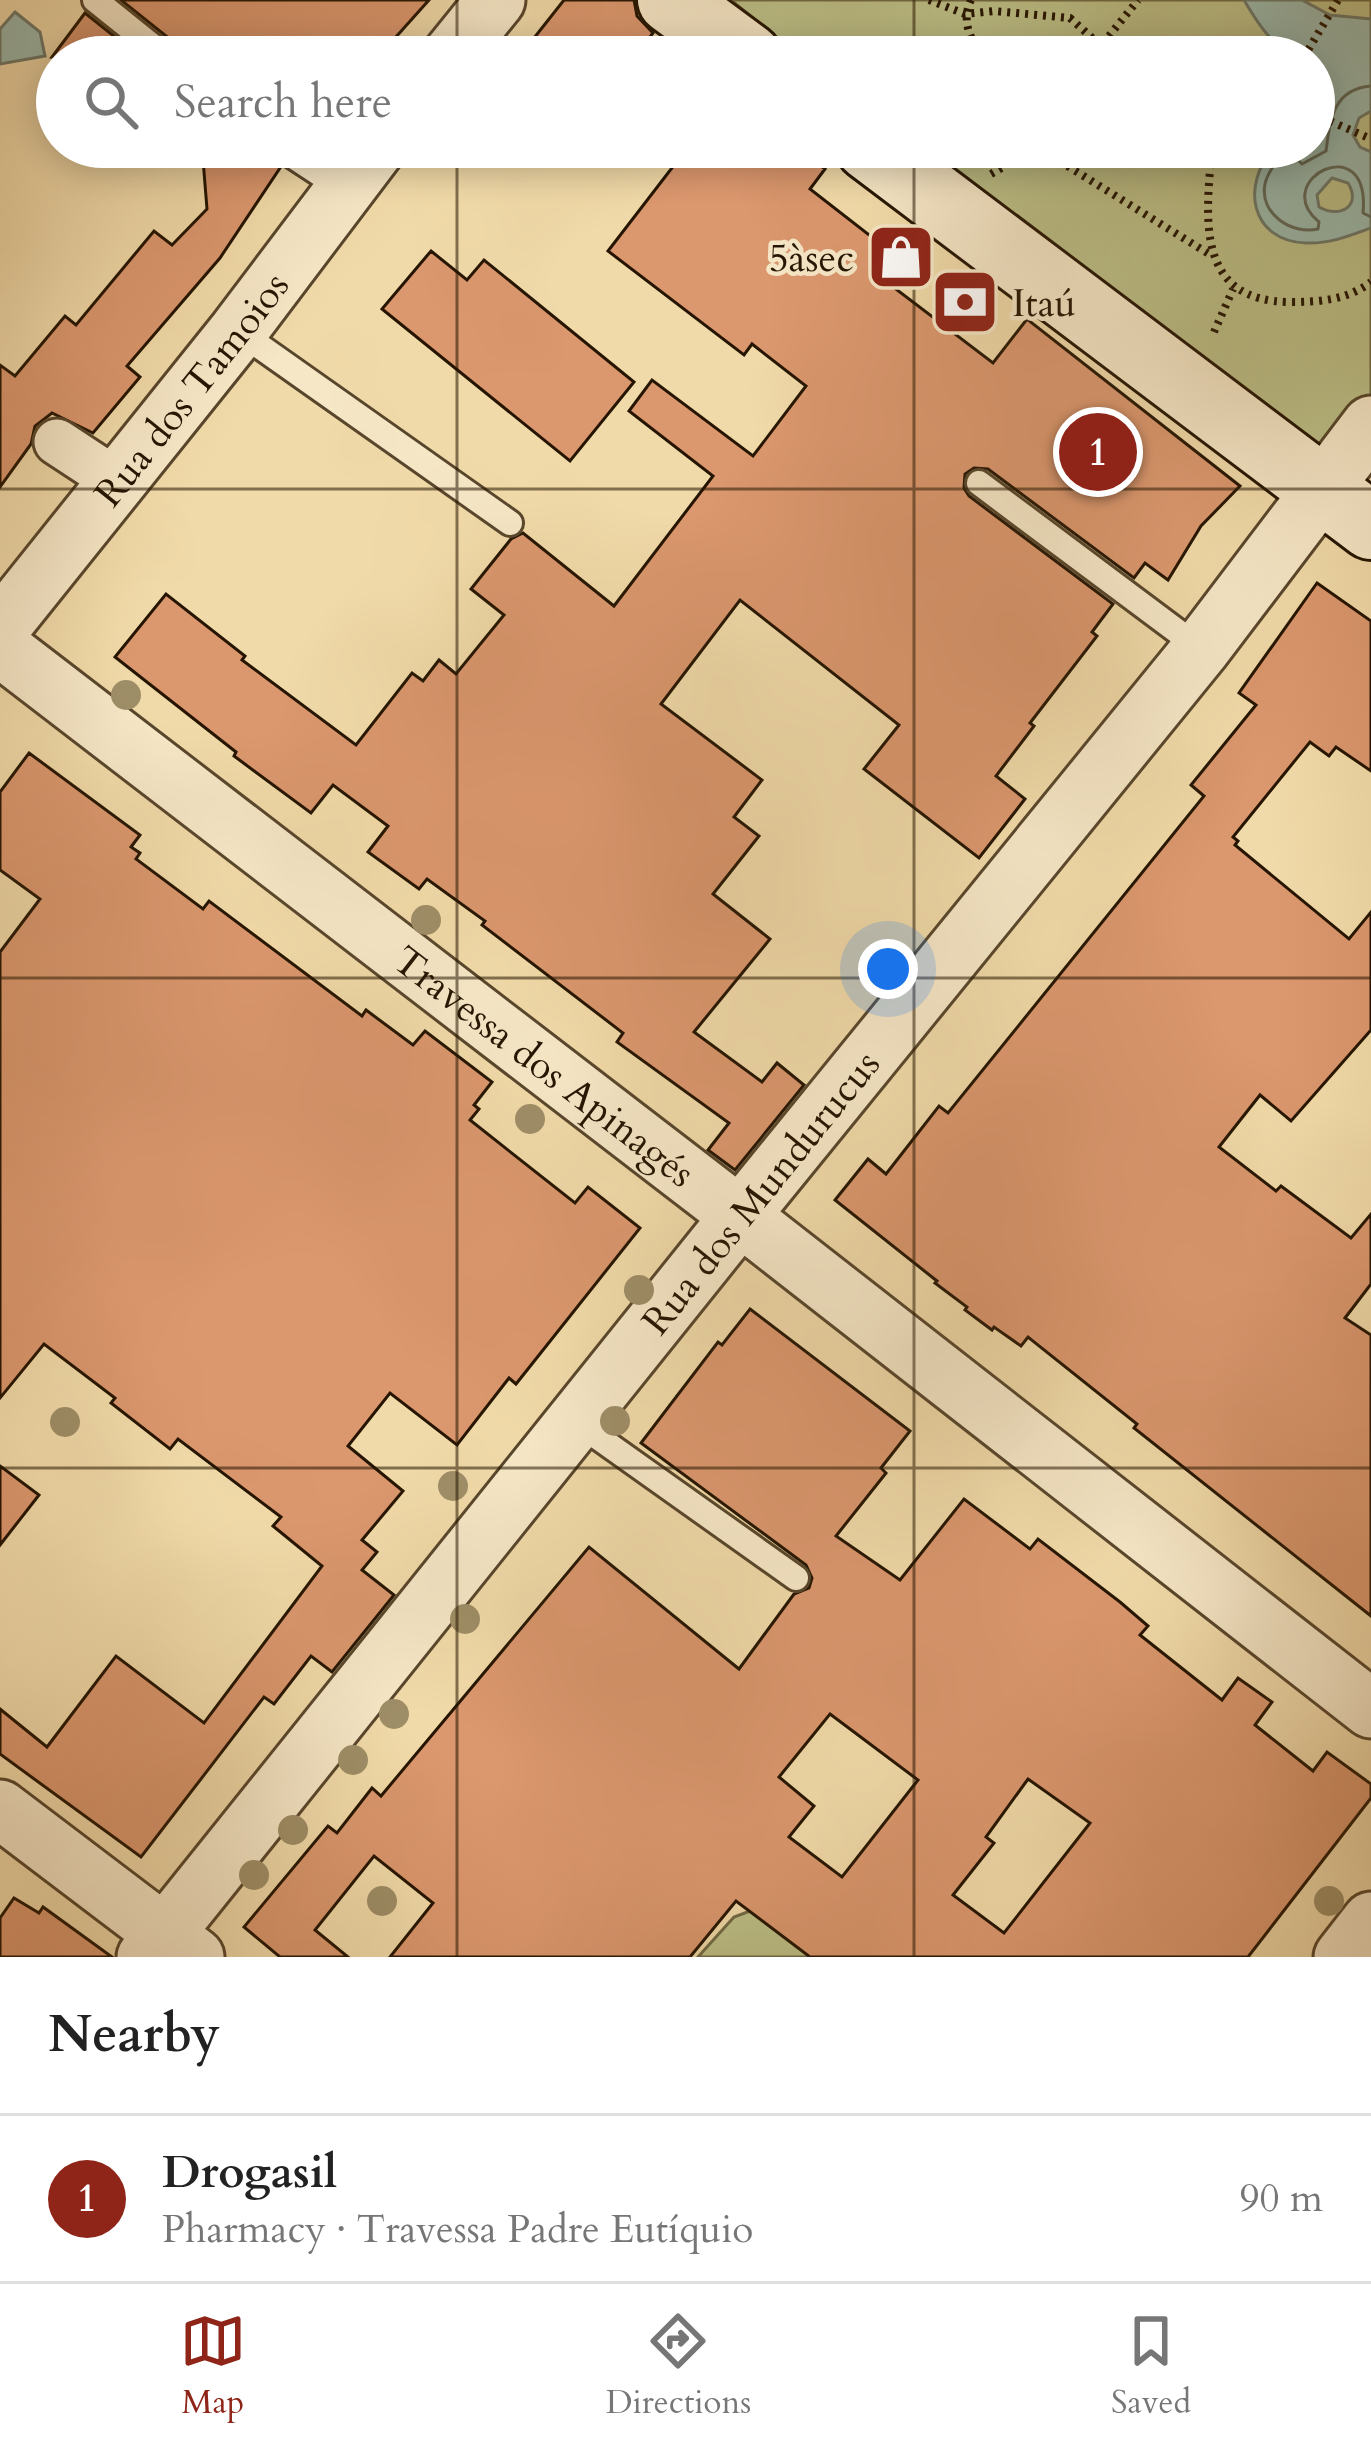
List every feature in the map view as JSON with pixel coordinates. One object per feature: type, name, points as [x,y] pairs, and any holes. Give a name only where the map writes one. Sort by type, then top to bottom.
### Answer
[{"type":"main road","points":[[671,0],[720,36]]},
{"type":"main road","points":[[897,168],[1346,507]]},
{"type":"street","points":[[467,36],[496,0]]},
{"type":"street","name":"Rua dos Tamoios","points":[[0,628],[238,331],[360,168]]},
{"type":"street","name":"Rua dos Mundurucus","points":[[168,1949],[575,1420],[1201,649],[1346,507],[1371,425]]},
{"type":"street","points":[[57,442],[118,482]]},
{"type":"street","name":"Travessa dos Apinagés","points":[[0,646],[1371,1709]]},
{"type":"street","points":[[0,1810],[168,1949]]},
{"type":"street","points":[[1342,1957],[1371,1921]]},
{"type":"lane","points":[[95,0],[140,36]]},
{"type":"lane","points":[[238,331],[510,523]]},
{"type":"lane","points":[[979,483],[1201,649]]},
{"type":"lane","points":[[575,1420],[796,1578]]},
{"type":"path","points":[[929,0],[965,14],[994,11],[1070,18],[1090,36]]},
{"type":"path","points":[[969,36],[965,14],[971,0]]},
{"type":"path","points":[[1109,36],[1138,0]]},
{"type":"path","points":[[1315,36],[1338,0]]},
{"type":"path","points":[[1335,123],[1371,139]]},
{"type":"path","points":[[1071,168],[1211,255],[1234,289],[1278,302],[1320,302],[1356,293],[1371,282]]},
{"type":"path","points":[[1210,168],[1211,255]]},
{"type":"path","points":[[1214,332],[1234,289]]},
{"type":"green space","points":[[731,0],[1371,0],[1371,397],[1312,471],[938,168],[1335,168],[1335,36],[775,36]]},
{"type":"green space","points":[[750,1911],[782,1917],[812,1957],[698,1957],[734,1917]]},
{"type":"water","points":[[1244,0],[1302,0],[1330,15],[1371,19],[1371,111],[1359,118],[1353,135],[1360,147],[1371,152],[1371,228],[1331,241],[1306,243],[1287,240],[1262,222],[1255,193],[1261,168],[1335,168],[1335,36],[1269,36]],"holes":[[[1332,178],[1348,183],[1351,204],[1341,211],[1319,207],[1317,195]]]},
{"type":"water","points":[[15,12],[40,32],[36,58],[0,64],[0,29]]},
{"type":"building","points":[[121,0],[429,0],[397,36],[166,36]]},
{"type":"building","points":[[564,0],[634,0],[637,16],[653,33],[651,36],[536,36]]},
{"type":"building","points":[[85,13],[114,36],[68,36]]},
{"type":"building","points":[[204,168],[280,168],[220,258],[127,366],[140,377],[93,433],[52,413],[35,426],[31,444],[0,487],[0,365],[15,376],[65,316],[76,325],[154,231],[172,245],[207,209]]},
{"type":"building","points":[[672,168],[824,168],[810,189],[900,259],[884,280],[993,363],[1027,319],[1240,486],[1201,526],[1168,580],[1145,563],[1134,578],[988,469],[974,468],[965,474],[969,496],[1113,604],[1092,632],[1097,636],[996,776],[1025,799],[979,858],[864,769],[899,725],[740,600],[661,704],[762,780],[734,817],[759,836],[713,894],[770,939],[694,1032],[762,1082],[777,1063],[804,1085],[735,1170],[708,1150],[729,1123],[617,1042],[623,1033],[482,925],[485,921],[427,879],[419,889],[368,852],[388,826],[333,785],[311,813],[115,657],[166,594],[245,656],[242,660],[356,745],[412,673],[423,681],[439,660],[456,674],[504,615],[471,589],[511,539],[523,533],[614,606],[713,476],[629,411],[652,380],[753,456],[806,386],[752,344],[744,355],[608,251]]},
{"type":"building","points":[[431,251],[467,280],[484,260],[634,382],[570,461],[382,309]]},
{"type":"building","points":[[1317,583],[1371,621],[1371,771],[1336,747],[1329,756],[1310,742],[1233,837],[1238,841],[1235,845],[1349,939],[1371,912],[1371,1030],[1291,1121],[1260,1095],[1219,1147],[1276,1191],[1281,1186],[1351,1238],[1371,1214],[1371,1284],[1345,1318],[1371,1335],[1371,1616],[1134,1428],[1137,1424],[1028,1337],[1021,1346],[992,1330],[835,1200],[868,1159],[886,1174],[939,1106],[948,1113],[1204,796],[1191,785],[1256,705],[1239,693]]},
{"type":"building","points":[[29,753],[140,835],[131,847],[140,853],[136,859],[203,909],[209,901],[362,1016],[366,1010],[413,1045],[425,1031],[492,1082],[474,1105],[479,1109],[470,1120],[575,1203],[588,1187],[640,1228],[516,1384],[509,1378],[457,1445],[390,1393],[348,1446],[403,1491],[362,1540],[377,1552],[362,1570],[394,1595],[332,1672],[311,1656],[274,1704],[264,1697],[141,1857],[0,1754],[0,1709],[47,1747],[116,1656],[204,1723],[322,1566],[273,1526],[281,1517],[178,1439],[170,1449],[111,1403],[115,1398],[44,1344],[0,1398],[0,952],[40,899],[0,870],[0,792]]},
{"type":"building","points":[[750,1309],[910,1431],[881,1468],[886,1473],[836,1536],[900,1580],[964,1499],[1030,1549],[1038,1539],[1120,1602],[1148,1626],[1140,1635],[1222,1700],[1238,1678],[1272,1702],[1255,1725],[1313,1771],[1327,1752],[1371,1784],[1371,1798],[1248,1957],[810,1957],[736,1901],[690,1957],[390,1957],[433,1903],[374,1856],[315,1930],[348,1957],[280,1957],[244,1927],[328,1826],[337,1833],[372,1788],[381,1796],[589,1547],[739,1669],[794,1594],[809,1588],[812,1578],[806,1565],[641,1443],[718,1342],[722,1345]],"holes":[[[830,1714],[918,1780],[842,1877],[789,1837],[814,1806],[779,1777]],[[1028,1779],[1090,1823],[1004,1933],[953,1895],[994,1843],[986,1837]]]},
{"type":"building","points":[[0,1466],[39,1495],[0,1545]]},
{"type":"building","points":[[14,1898],[39,1913],[43,1907],[112,1957],[0,1957],[0,1918]]},
{"type":"place","name":"5àsec","points":[[901,257]]},
{"type":"place","name":"Itaú","points":[[965,302]]},
{"type":"place","name":"Drogasil","points":[[1098,452]]}]
